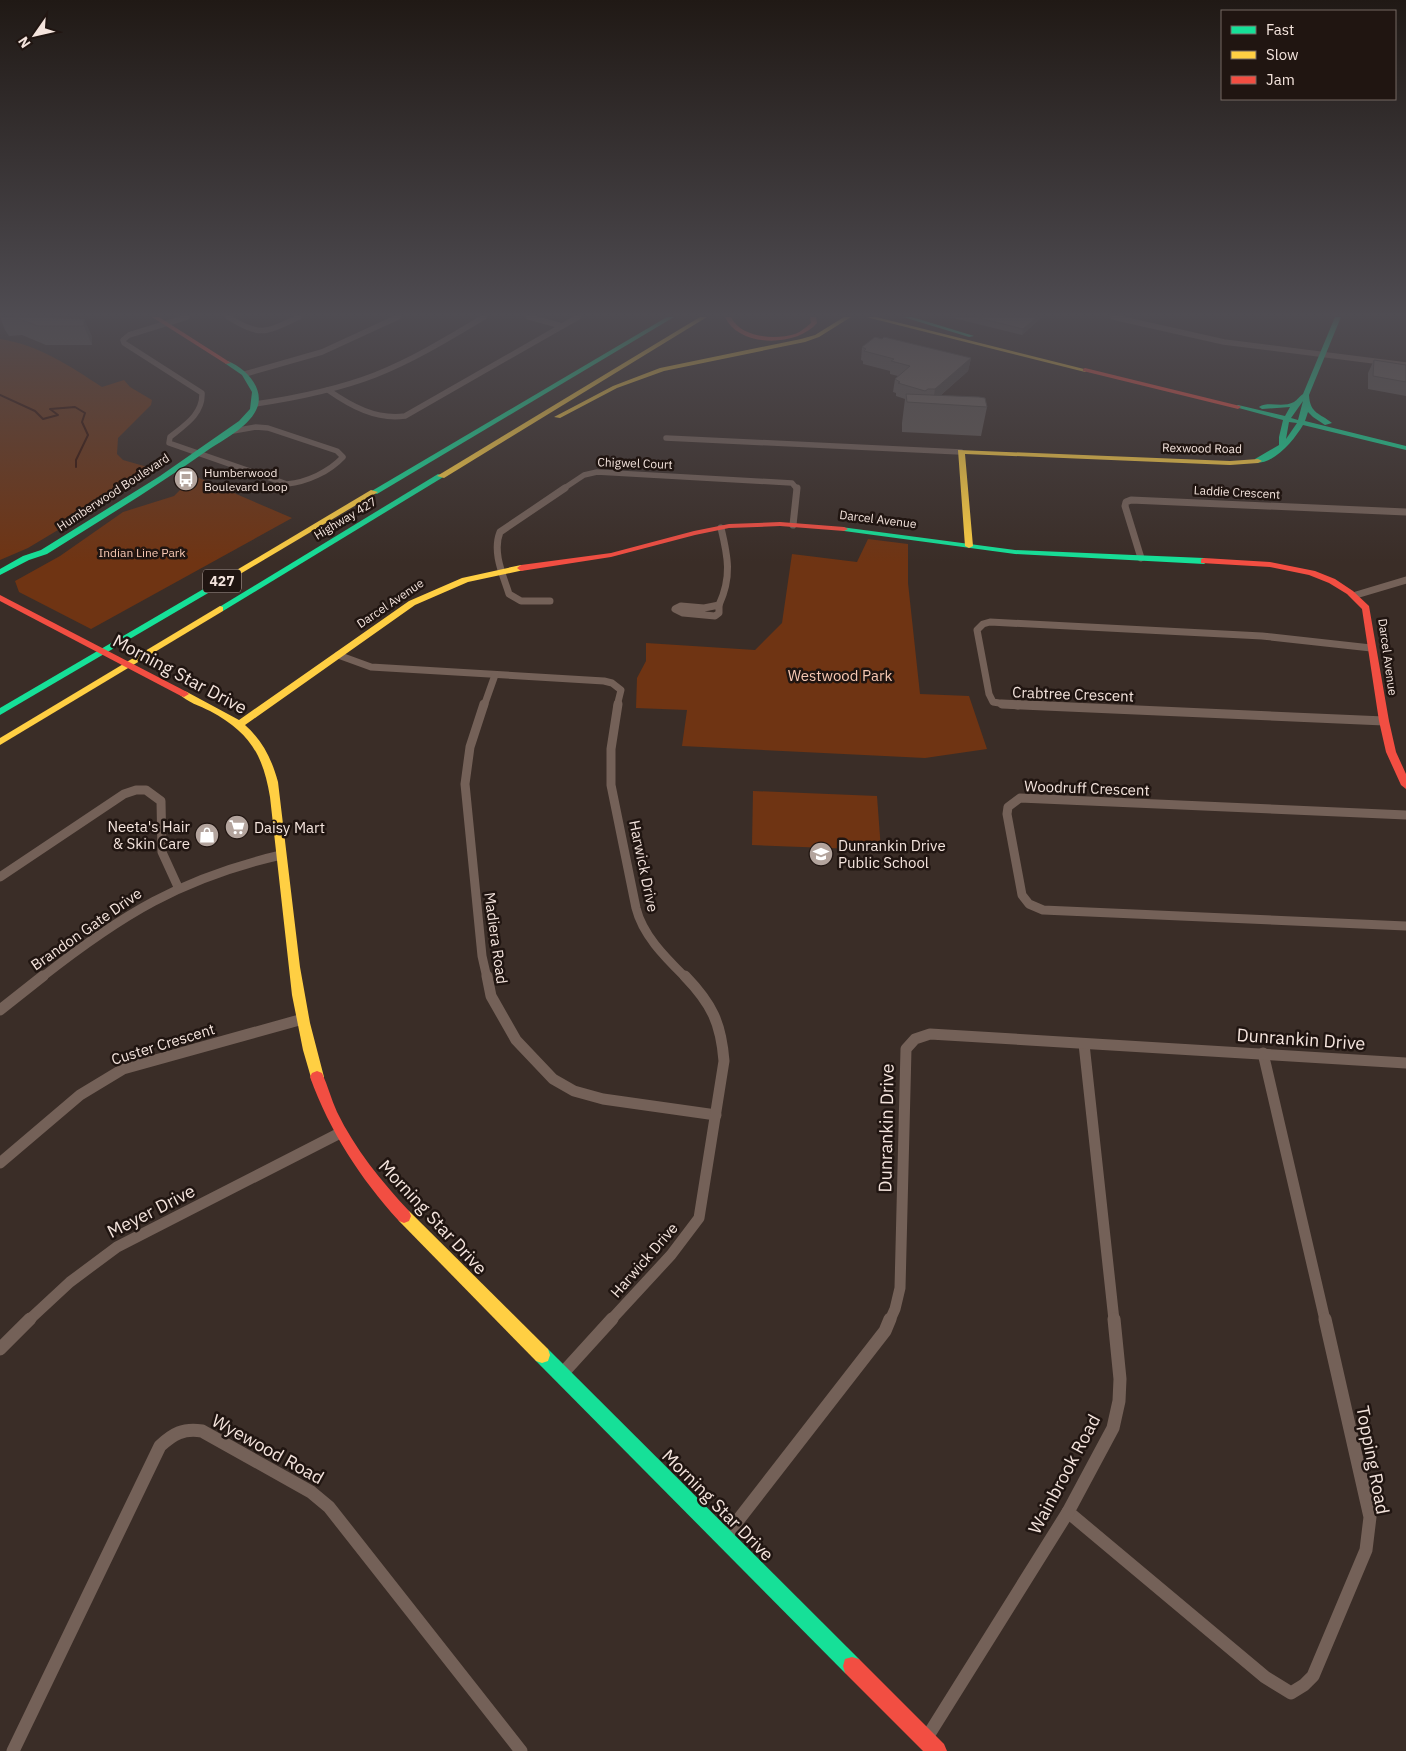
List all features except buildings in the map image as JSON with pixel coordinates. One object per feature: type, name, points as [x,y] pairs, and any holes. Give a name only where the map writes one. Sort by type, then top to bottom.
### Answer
[{"type":"main road","points":[[255,399],[255,404]]},
{"type":"main road","points":[[444,450],[468,432],[520,399]]},
{"type":"main road","name":"Highway 427","points":[[0,712],[532,399]]},
{"type":"main road","name":"Highway 427","points":[[0,742],[570,399]]},
{"type":"main road","points":[[423,488],[593,399]]},
{"type":"main road","points":[[1211,399],[1258,410],[1299,411],[1330,427],[1406,448]]},
{"type":"main road","points":[[1214,399],[1258,410],[1282,407],[1299,411],[1315,416],[1330,427]]},
{"type":"main road","name":"Rexwood Road","points":[[961,452],[1230,463],[1262,460],[1274,453],[1285,438],[1304,399]]},
{"type":"main road","name":"Humberwood Boulevard","points":[[0,572],[26,558],[36,556],[85,527],[233,431],[245,420],[255,404]]},
{"type":"main road","points":[[1258,410],[1285,438],[1304,431],[1330,427],[1406,441]]},
{"type":"main road","points":[[961,452],[970,546]]},
{"type":"main road","name":"Darcel Avenue","points":[[240,724],[432,590],[459,579],[502,570],[605,556],[720,528],[742,525],[793,525],[859,530],[1020,552],[1261,564],[1312,572],[1356,595],[1366,608],[1371,648],[1391,752],[1402,767],[1406,785]]},
{"type":"main road","name":"Humberwood Boulevard","points":[[0,577],[32,561],[36,556]]},
{"type":"main road","name":"Morning Star Drive","points":[[0,598],[240,724],[254,739],[264,756],[274,801],[303,1019],[316,1074],[327,1107],[340,1133],[360,1164],[394,1206],[937,1751]]},
{"type":"street","points":[[202,399],[201,407],[195,415],[168,440],[174,446],[288,484],[306,481],[339,462],[343,456],[337,451],[274,429],[256,427],[233,431]]},
{"type":"street","points":[[255,404],[289,399]]},
{"type":"street","points":[[342,399],[354,406],[392,418],[405,416],[435,399]]},
{"type":"street","points":[[245,420],[256,427]]},
{"type":"street","name":"Rexwood Road","points":[[666,438],[961,452]]},
{"type":"street","name":"Chigwel Court","points":[[550,601],[521,601],[509,594],[496,540],[500,532],[581,477],[592,473],[792,483],[796,488],[793,525]]},
{"type":"street","name":"Laddie Crescent","points":[[1141,558],[1125,506],[1126,502],[1131,500],[1406,512]]},
{"type":"street","points":[[719,605],[704,608],[681,606],[675,609],[683,613],[715,616],[720,613],[719,605],[723,599],[728,555],[720,528]]},
{"type":"street","points":[[1356,595],[1406,580]]},
{"type":"street","name":"Crabtree Crescent","points":[[1371,648],[1262,636],[990,622],[977,630],[988,694],[993,702],[1005,705],[1384,720]]},
{"type":"street","name":"Harwick Drive","points":[[338,655],[371,667],[604,681],[612,683],[621,690],[611,739],[609,763],[611,785],[640,920],[660,953],[699,989],[710,1003],[719,1020],[725,1041],[724,1061],[699,1218],[672,1255],[562,1374]]},
{"type":"street","name":"Madiera Road","points":[[495,675],[470,746],[466,784],[482,956],[491,996],[516,1040],[553,1079],[574,1091],[603,1098],[716,1115]]},
{"type":"street","points":[[0,877],[118,796],[133,789],[148,789],[156,794],[161,801],[162,852],[178,887]]},
{"type":"street","name":"Woodruff Crescent","points":[[1406,815],[1020,798],[1008,808],[1007,814],[1022,896],[1029,904],[1043,910],[1406,926]]},
{"type":"street","name":"Brandon Gate Drive","points":[[0,1010],[107,929],[139,908],[178,887],[210,874],[281,855]]},
{"type":"street","name":"Custer Crescent","points":[[0,1162],[80,1095],[123,1069],[303,1019]]},
{"type":"street","name":"Dunrankin Drive","points":[[725,1537],[885,1331],[895,1309],[900,1288],[906,1048],[916,1039],[930,1034],[1406,1063]]},
{"type":"street","name":"Wainbrook Road","points":[[926,1739],[1068,1512],[1113,1428],[1119,1401],[1120,1379],[1084,1044]]},
{"type":"street","name":"Topping Road","points":[[1068,1512],[1265,1678],[1291,1693],[1304,1685],[1313,1676],[1366,1550],[1370,1518],[1262,1053]]},
{"type":"street","name":"Meyer Drive","points":[[0,1349],[71,1279],[93,1262],[117,1247],[340,1133]]},
{"type":"street","name":"Wyewood Road","points":[[13,1751],[160,1446],[174,1433],[190,1428],[202,1431],[311,1492],[329,1507],[520,1751]]},
{"type":"green space","points":[[0,399],[152,400],[151,405],[118,438],[117,454],[123,460],[158,470],[28,548],[0,560]]},
{"type":"green space","name":"Indian Line Park","points":[[185,472],[292,518],[91,629],[19,592],[15,581],[60,556],[123,512],[174,496],[186,484]]},
{"type":"green space","name":"Westwood Park","points":[[868,539],[908,544],[908,583],[920,694],[969,696],[987,749],[925,758],[682,746],[687,710],[636,708],[637,678],[646,661],[646,643],[755,650],[782,623],[792,554],[857,562]]},
{"type":"green space","points":[[753,791],[877,796],[881,850],[752,845]]},
{"type":"waterway","points":[[8,399],[35,411],[43,419],[58,415],[50,409],[75,407],[85,413],[82,422],[88,435],[76,460],[76,467]]},
{"type":"traffic: fast","points":[[0,572],[26,558],[44,552],[163,478],[242,423],[253,409],[255,399]]},
{"type":"traffic: fast","points":[[374,492],[532,399]]},
{"type":"traffic: fast","points":[[1282,444],[1285,423],[1291,410],[1300,399]]},
{"type":"traffic: fast","points":[[1258,461],[1277,451],[1293,435],[1304,416],[1306,399]]},
{"type":"traffic: fast","points":[[1262,407],[1282,407],[1296,404]]},
{"type":"traffic: fast","points":[[1307,406],[1315,416],[1328,423]]},
{"type":"traffic: fast","points":[[1238,407],[1406,448]]},
{"type":"traffic: fast","points":[[220,609],[441,476]]},
{"type":"traffic: fast","points":[[844,529],[1015,552],[1204,561]]},
{"type":"traffic: fast","points":[[0,712],[212,587]]},
{"type":"traffic: fast","points":[[542,1355],[852,1666]]},
{"type":"traffic: slow","points":[[441,476],[569,399]]},
{"type":"traffic: slow","points":[[558,417],[593,399]]},
{"type":"traffic: slow","points":[[969,546],[961,452],[1230,463],[1258,461]]},
{"type":"traffic: slow","points":[[212,587],[374,492]]},
{"type":"traffic: slow","points":[[240,724],[412,603],[438,590],[465,580],[521,568]]},
{"type":"traffic: slow","points":[[0,742],[220,609]]},
{"type":"traffic: slow","points":[[184,694],[223,714],[241,726],[256,742],[264,754],[269,768],[276,797],[287,911],[298,995],[317,1077]]},
{"type":"traffic: slow","points":[[404,1216],[542,1355]]},
{"type":"traffic: jam","points":[[1204,399],[1238,407]]},
{"type":"traffic: jam","points":[[521,568],[611,555],[694,533],[729,526],[780,524],[844,529]]},
{"type":"traffic: jam","points":[[1204,561],[1270,565],[1312,573],[1332,581],[1350,593],[1366,608],[1384,721],[1391,752],[1406,785]]},
{"type":"traffic: jam","points":[[0,598],[184,694]]},
{"type":"traffic: jam","points":[[317,1077],[332,1115],[352,1151],[364,1169],[404,1216]]},
{"type":"traffic: jam","points":[[852,1666],[937,1751]]},
{"type":"place","name":"Humberwood Boulevard Loop","points":[[186,479]]},
{"type":"place","name":"Daisy Mart","points":[[237,827]]},
{"type":"place","name":"Neeta's Hair & Skin Care","points":[[207,835]]},
{"type":"place","name":"Dunrankin Drive Public School","points":[[821,854]]}]
